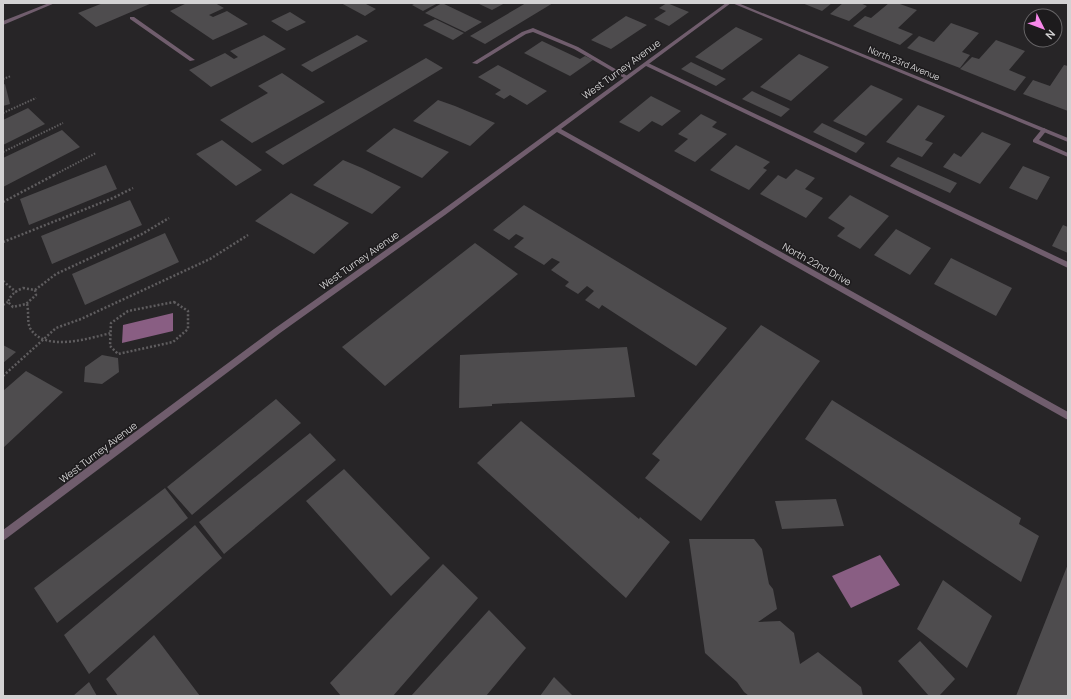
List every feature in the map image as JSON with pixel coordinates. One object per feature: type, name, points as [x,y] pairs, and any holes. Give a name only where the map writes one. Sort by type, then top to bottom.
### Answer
[{"type":"street","points":[[3,23],[53,3]]},
{"type":"street","name":"West Turney Avenue","points":[[3,536],[276,331],[443,213],[626,77],[729,3]]},
{"type":"street","name":"North 23rd Avenue","points":[[734,3],[1068,140]]},
{"type":"street","points":[[132,18],[192,60]]},
{"type":"street","points":[[475,63],[524,32],[533,30],[576,48],[626,77]]},
{"type":"street","points":[[646,64],[1068,265]]},
{"type":"street","name":"North 22nd Drive","points":[[556,129],[1068,416]]},
{"type":"street","points":[[1044,130],[1035,141],[1068,155]]},
{"type":"path","points":[[3,79],[11,76]]},
{"type":"path","points":[[3,113],[36,98]]},
{"type":"path","points":[[3,152],[63,123]]},
{"type":"path","points":[[3,202],[96,153]]},
{"type":"path","points":[[3,242],[113,198],[133,188]]},
{"type":"path","points":[[34,290],[56,274],[142,234],[169,218]]},
{"type":"path","points":[[3,376],[56,328],[81,319],[210,259],[248,235]]},
{"type":"path","points":[[3,281],[16,292]]},
{"type":"path","points":[[3,304],[8,302],[9,298],[16,292],[29,288],[34,290]]},
{"type":"path","points":[[8,302],[13,307],[27,304],[36,295],[34,290]]},
{"type":"path","points":[[174,302],[188,311],[188,329],[173,342],[118,354],[110,346],[111,333],[111,323],[128,311],[174,302]]},
{"type":"path","points":[[27,304],[30,329],[40,338],[56,342],[66,342],[111,333]]},
{"type":"shaded area","points":[[173,313],[173,331],[122,343],[123,325]]},
{"type":"shaded area","points":[[880,555],[900,585],[851,608],[832,576]]},
{"type":"building","points":[[103,3],[152,3],[96,27],[78,13]]},
{"type":"building","points":[[187,3],[215,3],[224,8],[209,15],[213,17],[227,11],[248,24],[213,40],[170,11]]},
{"type":"building","points":[[341,3],[364,3],[376,9],[365,16]]},
{"type":"building","points":[[416,3],[438,3],[423,11],[412,5]]},
{"type":"building","points":[[442,3],[482,22],[465,32],[425,13]]},
{"type":"building","points":[[477,3],[505,3],[492,10]]},
{"type":"building","points":[[526,3],[553,3],[485,44],[470,36]]},
{"type":"building","points":[[667,3],[689,12],[669,26],[654,19],[666,11],[659,8]]},
{"type":"building","points":[[802,3],[832,3],[822,11]]},
{"type":"building","points":[[843,3],[860,3],[867,6],[849,21],[830,14]]},
{"type":"building","points":[[889,3],[897,3],[917,10],[898,28],[913,34],[900,45],[853,26],[865,16],[871,18]]},
{"type":"building","points":[[290,12],[306,22],[287,31],[271,21]]},
{"type":"building","points":[[626,16],[647,25],[611,49],[591,40]]},
{"type":"building","points":[[435,19],[464,33],[453,40],[423,25]]},
{"type":"building","points":[[951,23],[979,33],[962,52],[970,55],[960,68],[907,48],[919,36],[934,42]]},
{"type":"building","points":[[736,27],[763,39],[722,70],[695,57]]},
{"type":"building","points":[[264,35],[286,49],[211,87],[189,70],[225,53],[234,59],[238,57],[230,51]]},
{"type":"building","points":[[357,35],[368,41],[312,72],[301,65]]},
{"type":"building","points":[[996,40],[1025,51],[1009,70],[1026,77],[1015,91],[960,69],[972,57],[979,59]]},
{"type":"building","points":[[542,41],[580,59],[585,56],[593,60],[570,76],[524,53]]},
{"type":"building","points":[[799,54],[829,67],[791,101],[760,87]]},
{"type":"building","points":[[426,58],[443,68],[283,165],[265,152]]},
{"type":"building","points":[[691,62],[726,79],[716,86],[681,69]]},
{"type":"building","points":[[498,65],[547,91],[527,105],[510,95],[504,99],[495,94],[501,90],[478,77]]},
{"type":"building","points":[[1064,65],[1068,66],[1068,111],[1023,94],[1033,80],[1050,86]]},
{"type":"building","points":[[282,73],[325,102],[252,143],[220,120],[268,93],[258,86]]},
{"type":"building","points":[[5,84],[10,104],[3,106],[3,85]]},
{"type":"building","points":[[871,85],[903,99],[866,136],[833,121]]},
{"type":"building","points":[[752,91],[790,109],[781,117],[742,99]]},
{"type":"building","points":[[651,96],[681,111],[662,126],[652,121],[639,132],[619,122]]},
{"type":"building","points":[[438,100],[495,123],[470,146],[413,121]]},
{"type":"building","points":[[918,105],[945,116],[925,140],[933,143],[922,157],[886,142]]},
{"type":"building","points":[[28,108],[45,124],[3,145],[3,120]]},
{"type":"building","points":[[701,114],[717,122],[712,127],[727,134],[695,162],[674,151],[688,139],[678,134]]},
{"type":"building","points":[[822,123],[865,143],[856,153],[813,132]]},
{"type":"building","points":[[394,128],[449,152],[422,178],[366,151]]},
{"type":"building","points":[[62,130],[80,147],[3,187],[3,158]]},
{"type":"building","points":[[982,132],[1011,144],[980,184],[943,167],[954,153],[961,157]]},
{"type":"building","points":[[222,140],[262,170],[236,186],[196,154]]},
{"type":"building","points":[[736,145],[770,162],[763,168],[767,170],[749,190],[710,170]]},
{"type":"building","points":[[898,157],[957,183],[950,193],[890,166]]},
{"type":"building","points":[[343,160],[401,187],[372,214],[313,185]]},
{"type":"building","points":[[106,165],[117,189],[29,225],[20,199]]},
{"type":"building","points":[[1023,166],[1050,177],[1037,200],[1009,188]]},
{"type":"building","points":[[796,169],[815,178],[805,189],[823,198],[806,218],[760,194],[778,175],[786,179]]},
{"type":"building","points":[[291,193],[349,223],[314,254],[255,221]]},
{"type":"building","points":[[850,195],[889,216],[860,249],[837,236],[845,228],[828,218]]},
{"type":"building","points":[[130,200],[142,225],[52,264],[41,236]]},
{"type":"building","points":[[524,205],[727,328],[696,366],[602,305],[599,309],[585,300],[594,291],[587,286],[578,294],[565,286],[569,282],[551,270],[560,262],[552,258],[544,265],[514,247],[524,238],[516,234],[509,240],[493,230]]},
{"type":"building","points":[[1063,225],[1068,227],[1068,253],[1052,246]]},
{"type":"building","points":[[896,229],[931,248],[910,275],[874,255]]},
{"type":"building","points":[[165,233],[179,262],[85,305],[72,274]]},
{"type":"building","points":[[475,243],[518,274],[385,386],[342,347]]},
{"type":"building","points":[[951,258],[1012,288],[996,316],[934,284]]},
{"type":"building","points":[[761,325],[820,361],[701,521],[645,478],[660,460],[652,454]]},
{"type":"building","points":[[3,345],[16,352],[3,363]]},
{"type":"building","points":[[627,347],[635,397],[492,404],[492,406],[459,408],[460,355]]},
{"type":"building","points":[[102,355],[118,358],[119,372],[102,384],[84,382],[85,367]]},
{"type":"building","points":[[26,371],[63,392],[3,448],[3,391]]},
{"type":"building","points":[[276,399],[301,423],[192,515],[167,487]]},
{"type":"building","points":[[832,400],[1021,518],[1019,524],[1039,536],[1021,582],[805,439]]},
{"type":"building","points":[[521,421],[639,519],[640,517],[670,542],[626,598],[477,463]]},
{"type":"building","points":[[310,433],[336,460],[224,554],[199,522]]},
{"type":"building","points":[[344,469],[430,558],[391,596],[306,501]]},
{"type":"building","points":[[165,488],[188,518],[57,623],[34,588]]},
{"type":"building","points":[[836,499],[844,526],[782,529],[775,501]]},
{"type":"building","points":[[195,525],[222,558],[89,674],[64,635]]},
{"type":"building","points":[[689,539],[754,539],[762,549],[769,584],[773,589],[777,609],[758,622],[780,621],[794,633],[800,664],[818,652],[861,687],[863,696],[749,696],[744,692],[737,682],[705,653]]},
{"type":"building","points":[[443,564],[478,598],[393,696],[341,696],[330,683]]},
{"type":"building","points":[[1068,564],[1068,696],[1016,696]]},
{"type":"building","points":[[943,580],[992,616],[967,668],[917,629]]},
{"type":"building","points":[[489,610],[526,648],[486,696],[411,696]]},
{"type":"building","points":[[154,635],[200,696],[118,696],[106,679]]},
{"type":"building","points":[[920,641],[955,679],[939,696],[929,696],[898,661]]},
{"type":"building","points":[[554,677],[573,696],[540,696]]},
{"type":"building","points":[[89,682],[97,696],[73,696]]}]
